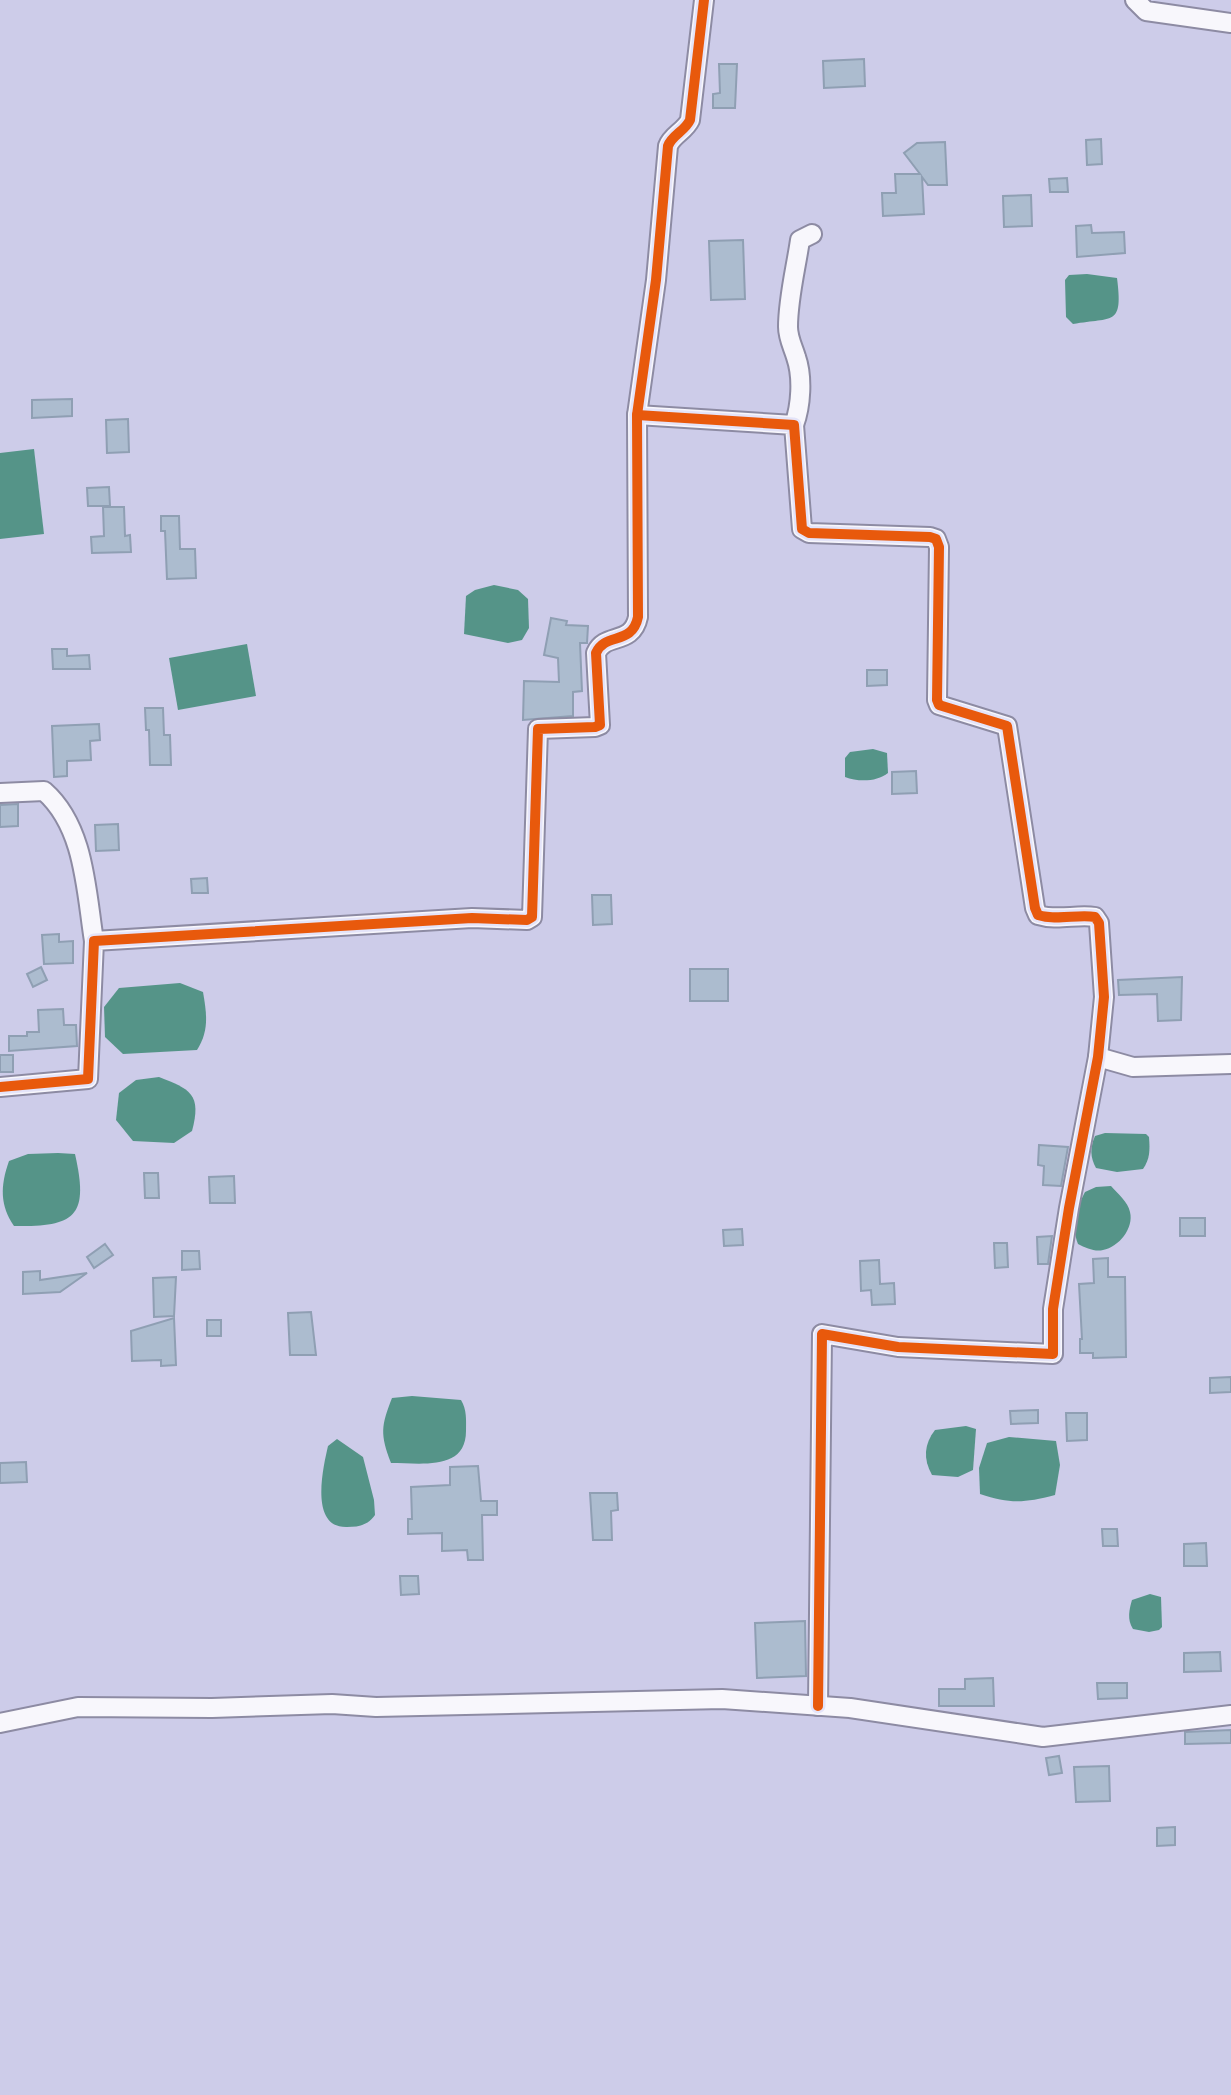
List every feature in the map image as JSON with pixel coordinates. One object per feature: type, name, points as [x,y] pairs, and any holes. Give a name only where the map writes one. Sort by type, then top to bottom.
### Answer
[{"type":"street","points":[[94,941],[472,918],[527,920],[532,917],[538,729],[600,725],[598,647],[631,633],[638,617],[637,415],[656,280],[668,146],[690,120],[704,0]]},
{"type":"street","points":[[1135,0],[1146,11],[1231,23]]},
{"type":"street","points":[[812,234],[800,240],[788,329],[798,361],[799,410],[794,425],[802,529],[809,533],[936,539],[939,547],[937,700],[939,705],[1007,726],[1035,908],[1038,915],[1046,917],[1095,917],[1099,923],[1104,997],[1098,1057],[1053,1309],[1053,1354],[898,1347],[822,1334],[818,1706]]},
{"type":"street","points":[[637,415],[794,425]]},
{"type":"street","points":[[0,793],[44,791],[53,799],[67,822],[80,854],[94,941],[88,1079],[0,1087]]},
{"type":"street","points":[[1098,1057],[1133,1067],[1231,1064]]},
{"type":"street","points":[[0,1723],[78,1707],[212,1708],[332,1704],[376,1707],[722,1699],[818,1706],[991,1727],[1043,1737],[1231,1715]]},
{"type":"shaded area","points":[[1069,275],[1117,278],[1117,312],[1107,319],[1073,324],[1066,317],[1065,280]]},
{"type":"shaded area","points":[[34,449],[44,534],[0,539],[0,453]]},
{"type":"shaded area","points":[[494,585],[518,590],[528,599],[529,628],[522,640],[508,643],[464,634],[466,596]]},
{"type":"shaded area","points":[[247,644],[256,696],[178,710],[169,658]]},
{"type":"shaded area","points":[[873,749],[887,753],[888,773],[867,780],[845,777],[845,758],[850,752]]},
{"type":"shaded area","points":[[180,983],[203,992],[206,1022],[197,1050],[123,1054],[105,1037],[104,1007],[119,988]]},
{"type":"shaded area","points":[[159,1077],[179,1085],[191,1095],[195,1109],[192,1131],[174,1143],[133,1141],[116,1120],[119,1093],[136,1080]]},
{"type":"shaded area","points":[[1105,1133],[1146,1134],[1149,1150],[1143,1169],[1117,1172],[1096,1168],[1092,1145],[1095,1136]]},
{"type":"shaded area","points":[[28,1154],[75,1154],[80,1192],[73,1214],[52,1224],[14,1226],[6,1211],[3,1195],[9,1161]]},
{"type":"shaded area","points":[[1111,1186],[1129,1208],[1130,1224],[1124,1236],[1115,1245],[1103,1250],[1078,1244],[1076,1218],[1085,1192]]},
{"type":"shaded area","points":[[412,1396],[461,1400],[465,1411],[464,1444],[450,1459],[428,1463],[391,1463],[383,1430],[386,1416],[392,1398]]},
{"type":"shaded area","points":[[966,1426],[976,1429],[973,1470],[958,1477],[932,1475],[926,1452],[935,1430]]},
{"type":"shaded area","points":[[1009,1437],[1056,1441],[1060,1465],[1055,1495],[1017,1501],[980,1494],[979,1468],[987,1443]]},
{"type":"shaded area","points":[[337,1439],[363,1457],[374,1500],[375,1515],[359,1526],[335,1525],[327,1518],[323,1508],[322,1482],[328,1446]]},
{"type":"shaded area","points":[[1150,1594],[1161,1597],[1162,1627],[1149,1632],[1133,1629],[1129,1615],[1132,1600]]},
{"type":"building","points":[[864,59],[865,86],[824,88],[823,61]]},
{"type":"building","points":[[719,64],[737,64],[735,108],[713,108],[713,94],[720,93]]},
{"type":"building","points":[[1101,139],[1102,164],[1087,165],[1086,140]]},
{"type":"building","points":[[945,142],[947,185],[928,185],[922,177],[924,214],[883,216],[882,193],[896,193],[895,174],[920,174],[904,153],[917,143]]},
{"type":"building","points":[[1067,178],[1068,192],[1050,192],[1049,179]]},
{"type":"building","points":[[1031,195],[1032,226],[1004,227],[1003,196]]},
{"type":"building","points":[[1091,225],[1092,233],[1124,232],[1125,253],[1077,257],[1076,226]]},
{"type":"building","points":[[743,240],[745,299],[711,300],[709,241]]},
{"type":"building","points":[[72,399],[72,416],[32,418],[32,400]]},
{"type":"building","points":[[128,419],[129,452],[107,453],[106,420]]},
{"type":"building","points":[[109,487],[110,506],[88,506],[87,488]]},
{"type":"building","points":[[103,507],[124,507],[125,536],[130,535],[131,552],[92,553],[91,537],[104,536]]},
{"type":"building","points":[[161,516],[179,516],[180,549],[195,549],[196,578],[167,579],[165,531],[161,531]]},
{"type":"building","points":[[551,618],[567,621],[566,625],[588,626],[587,643],[580,643],[582,691],[573,692],[573,716],[523,720],[524,681],[559,682],[558,658],[544,655]]},
{"type":"building","points":[[52,649],[67,649],[67,656],[89,655],[90,669],[53,669]]},
{"type":"building","points":[[867,670],[887,670],[887,685],[867,686]]},
{"type":"building","points":[[145,708],[163,708],[164,735],[170,735],[171,765],[150,765]]},
{"type":"building","points":[[99,724],[100,740],[90,741],[91,760],[67,761],[67,776],[54,777],[52,726]]},
{"type":"building","points":[[916,771],[917,793],[892,794],[892,772]]},
{"type":"building","points":[[18,804],[18,826],[0,827],[0,805]]},
{"type":"building","points":[[118,824],[119,850],[96,851],[95,825]]},
{"type":"building","points":[[207,878],[208,893],[192,893],[191,879]]},
{"type":"building","points":[[592,895],[611,895],[612,924],[593,925]]},
{"type":"building","points":[[59,934],[59,942],[73,941],[73,963],[44,964],[42,935]]},
{"type":"building","points":[[41,967],[47,980],[33,987],[27,974]]},
{"type":"building","points":[[690,969],[728,969],[728,1001],[690,1001]]},
{"type":"building","points":[[1182,977],[1181,1020],[1158,1021],[1157,994],[1119,995],[1118,980]]},
{"type":"building","points":[[63,1009],[64,1025],[76,1025],[77,1046],[9,1051],[9,1036],[39,1032],[38,1010]]},
{"type":"building","points":[[0,1055],[13,1055],[13,1072],[0,1072]]},
{"type":"building","points":[[1039,1145],[1068,1147],[1061,1186],[1043,1185],[1044,1166],[1038,1165]]},
{"type":"building","points":[[144,1173],[158,1173],[159,1198],[145,1198]]},
{"type":"building","points":[[234,1176],[235,1203],[210,1203],[209,1177]]},
{"type":"building","points":[[1180,1218],[1205,1218],[1205,1236],[1180,1236]]},
{"type":"building","points":[[742,1229],[743,1245],[724,1246],[723,1230]]},
{"type":"building","points":[[1052,1236],[1048,1264],[1038,1264],[1037,1237]]},
{"type":"building","points":[[994,1243],[1007,1243],[1008,1267],[995,1268]]},
{"type":"building","points":[[105,1244],[113,1255],[94,1268],[87,1257]]},
{"type":"building","points":[[182,1251],[199,1251],[200,1269],[182,1270]]},
{"type":"building","points":[[1108,1258],[1108,1277],[1125,1277],[1126,1357],[1093,1358],[1093,1353],[1080,1353],[1079,1284],[1094,1283],[1093,1259]]},
{"type":"building","points":[[879,1260],[880,1284],[894,1283],[895,1304],[872,1305],[871,1290],[861,1291],[860,1261]]},
{"type":"building","points":[[40,1271],[40,1280],[87,1273],[60,1292],[23,1294],[23,1272]]},
{"type":"building","points":[[176,1277],[174,1316],[154,1317],[153,1278]]},
{"type":"building","points":[[311,1312],[316,1355],[290,1355],[288,1313]]},
{"type":"building","points":[[174,1318],[176,1365],[161,1366],[161,1360],[132,1361],[131,1331]]},
{"type":"building","points":[[207,1320],[221,1320],[221,1336],[207,1336]]},
{"type":"building","points":[[1231,1377],[1231,1392],[1210,1393],[1210,1378]]},
{"type":"building","points":[[1038,1410],[1038,1423],[1011,1424],[1010,1411]]},
{"type":"building","points":[[1066,1413],[1087,1413],[1087,1440],[1067,1441]]},
{"type":"building","points":[[26,1462],[27,1482],[0,1483],[0,1463]]},
{"type":"building","points":[[478,1466],[481,1501],[497,1501],[497,1515],[482,1515],[483,1560],[468,1560],[467,1550],[442,1551],[442,1533],[408,1534],[408,1519],[412,1519],[411,1487],[450,1485],[450,1467]]},
{"type":"building","points":[[590,1493],[617,1493],[618,1510],[611,1511],[612,1540],[593,1540]]},
{"type":"building","points":[[1102,1529],[1117,1529],[1118,1546],[1103,1546]]},
{"type":"building","points":[[1206,1543],[1207,1566],[1184,1566],[1184,1544]]},
{"type":"building","points":[[400,1576],[418,1576],[419,1594],[401,1595]]},
{"type":"building","points":[[805,1621],[806,1676],[757,1678],[755,1623]]},
{"type":"building","points":[[1220,1652],[1221,1671],[1184,1672],[1184,1653]]},
{"type":"building","points":[[993,1678],[994,1706],[939,1706],[939,1689],[965,1689],[965,1679]]},
{"type":"building","points":[[1097,1683],[1127,1683],[1127,1698],[1098,1699]]},
{"type":"building","points":[[1231,1730],[1231,1743],[1185,1744],[1185,1732]]},
{"type":"building","points":[[1059,1756],[1062,1773],[1049,1775],[1046,1758]]},
{"type":"building","points":[[1109,1766],[1110,1801],[1076,1802],[1074,1767]]},
{"type":"building","points":[[1175,1827],[1175,1845],[1157,1846],[1157,1828]]},
{"type":"cycle path","points":[[0,1087],[88,1079],[94,941],[472,918],[527,920],[532,917],[538,729],[600,725],[596,653],[606,643],[630,632],[638,617],[637,415],[656,280],[668,146],[690,120],[704,0]]},
{"type":"cycle path","points":[[637,415],[794,425],[802,529],[809,533],[936,539],[939,547],[939,705],[1007,726],[1038,915],[1095,917],[1099,923],[1104,997],[1098,1057],[1053,1309],[1053,1354],[898,1347],[822,1334],[818,1706]]}]
